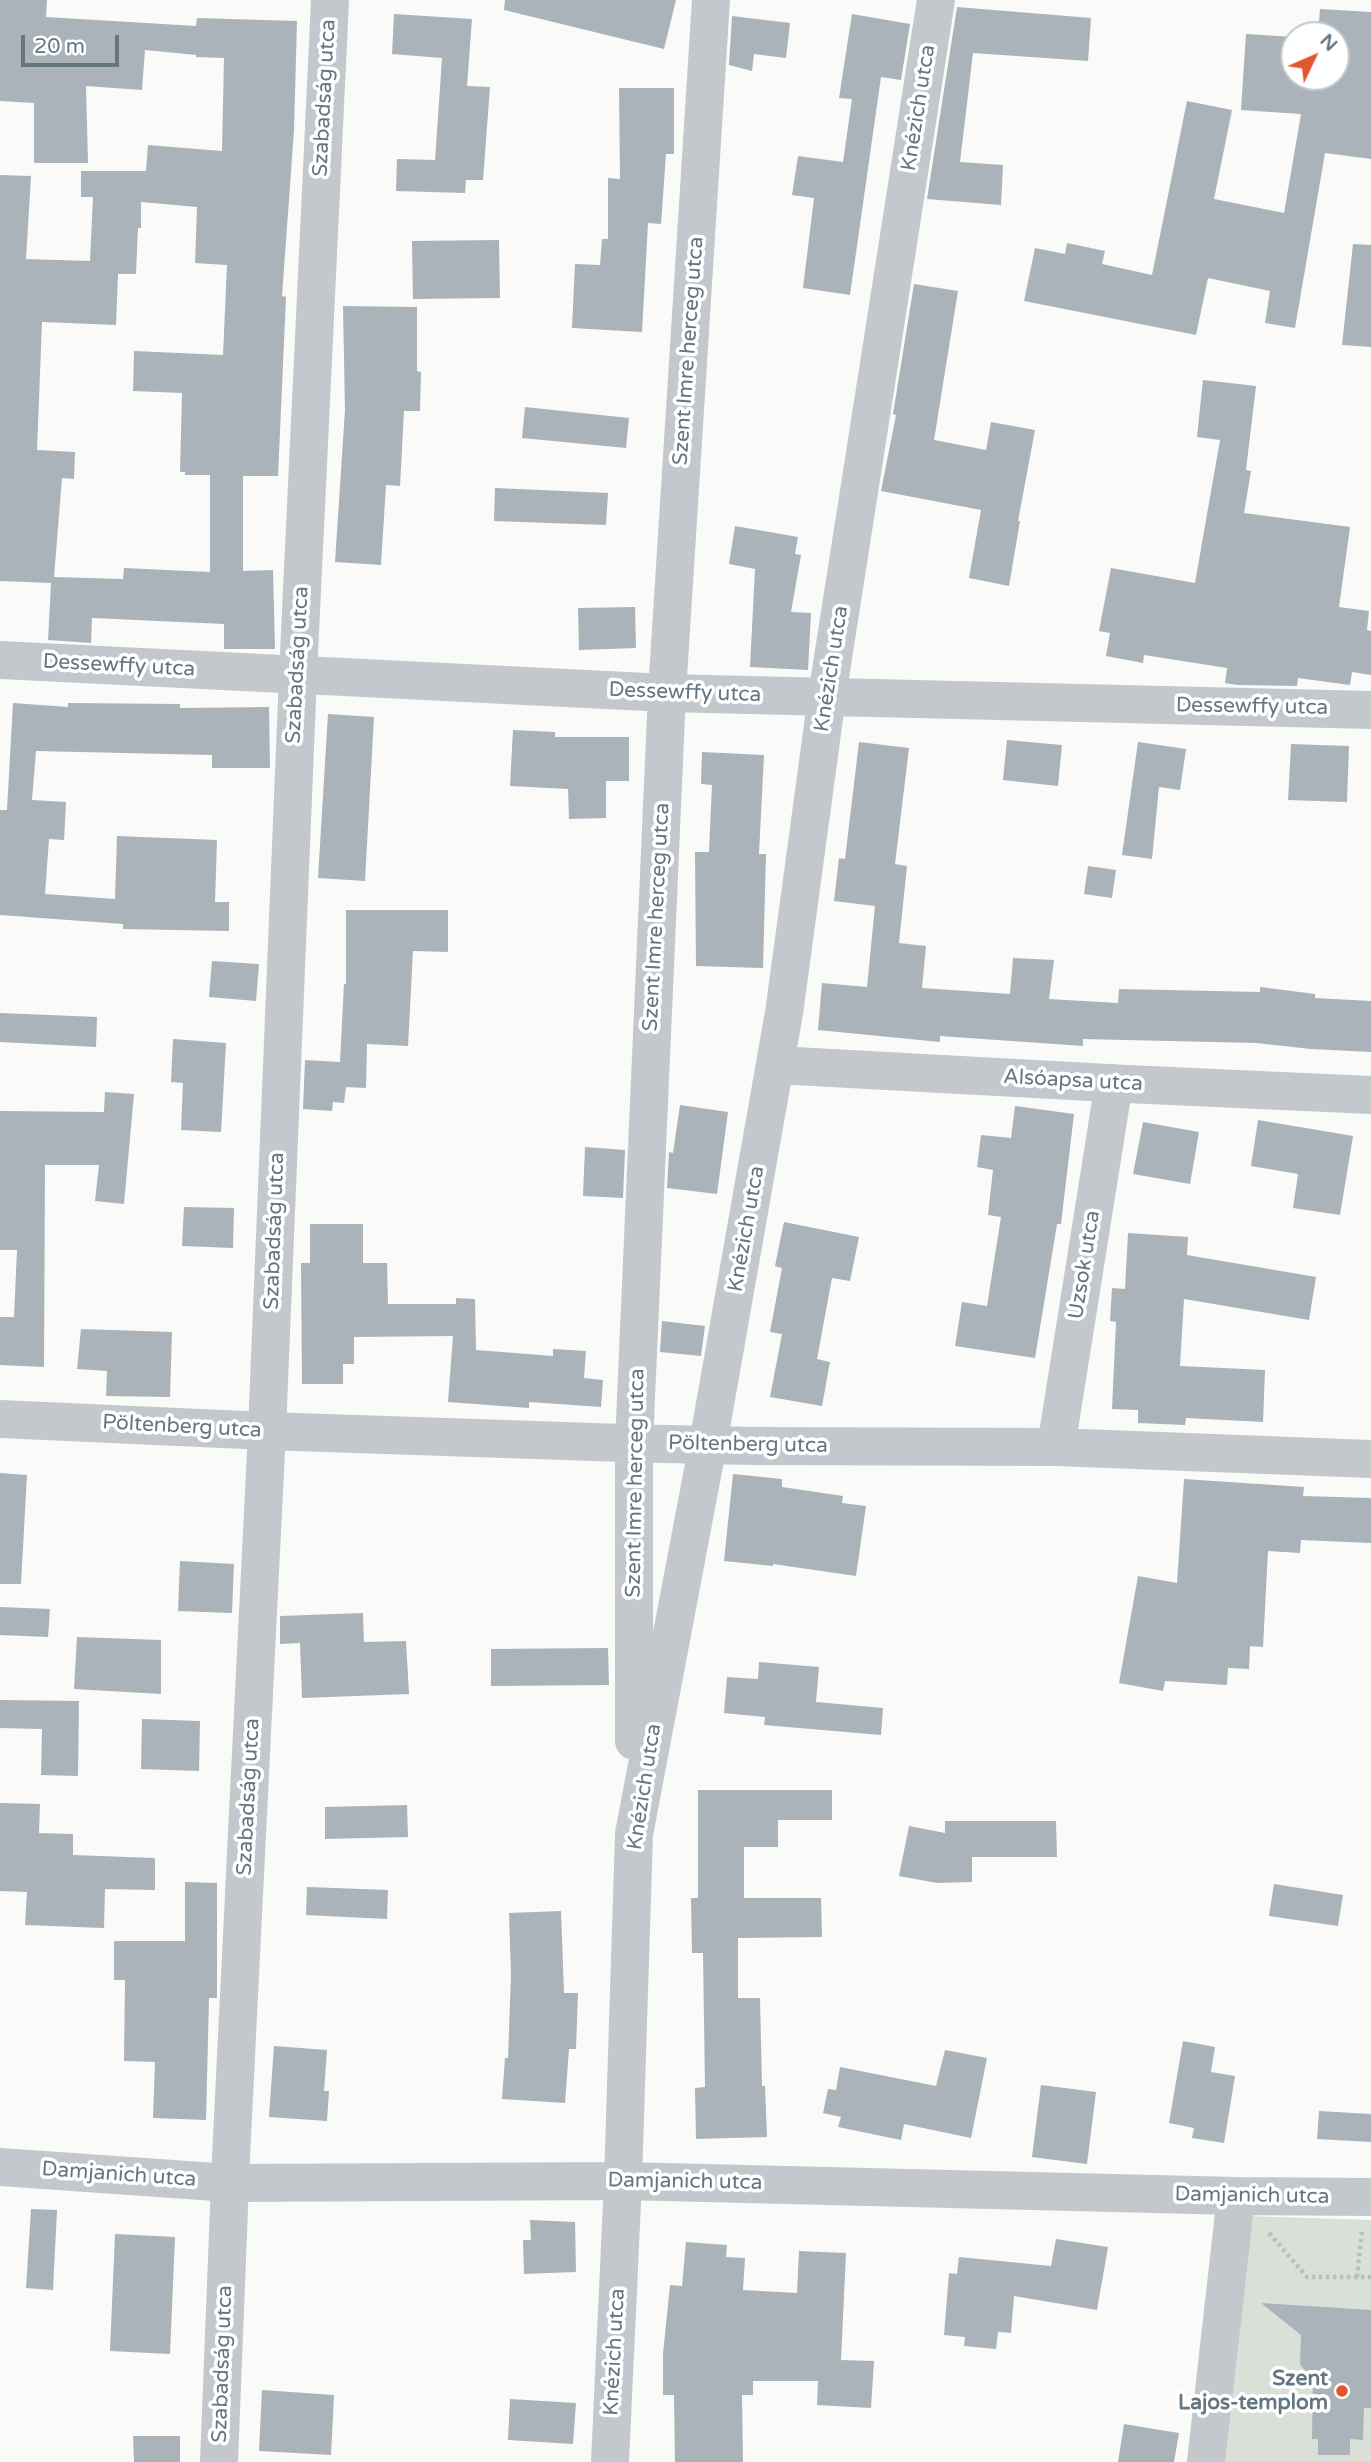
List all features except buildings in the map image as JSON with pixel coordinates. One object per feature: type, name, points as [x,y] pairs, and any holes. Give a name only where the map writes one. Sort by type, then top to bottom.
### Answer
[{"type":"street","name":"Szabadság utca","points":[[219,2462],[330,0]]},
{"type":"street","name":"Szent Imre herceg utca","points":[[634,1835],[634,1443],[667,694],[711,0]]},
{"type":"street","name":"Knézich utca","points":[[610,2462],[623,2180],[634,1835],[776,1065],[827,696],[936,0]]},
{"type":"street","name":"Dessewffy utca","points":[[0,660],[667,694],[1371,710]]},
{"type":"street","name":"Alsóapsa utca","points":[[776,1065],[1371,1095]]},
{"type":"street","name":"Uzsok utca","points":[[1056,1447],[1114,1083]]},
{"type":"street","name":"Pöltenberg utca","points":[[0,1419],[634,1443],[1056,1447],[1371,1459]]},
{"type":"street","name":"Damjanich utca","points":[[0,2167],[230,2183],[623,2180],[1236,2196],[1367,2211]]},
{"type":"street","points":[[1206,2462],[1236,2196]]},
{"type":"path","points":[[1357,2277],[1367,2211]]},
{"type":"path","points":[[1267,2230],[1307,2277],[1371,2277]]},
{"type":"shaded area","points":[[1245,2216],[1371,2220],[1371,2462],[1221,2462]]},
{"type":"place","name":"Szent Lajos-templom","points":[[1342,2391]]}]
